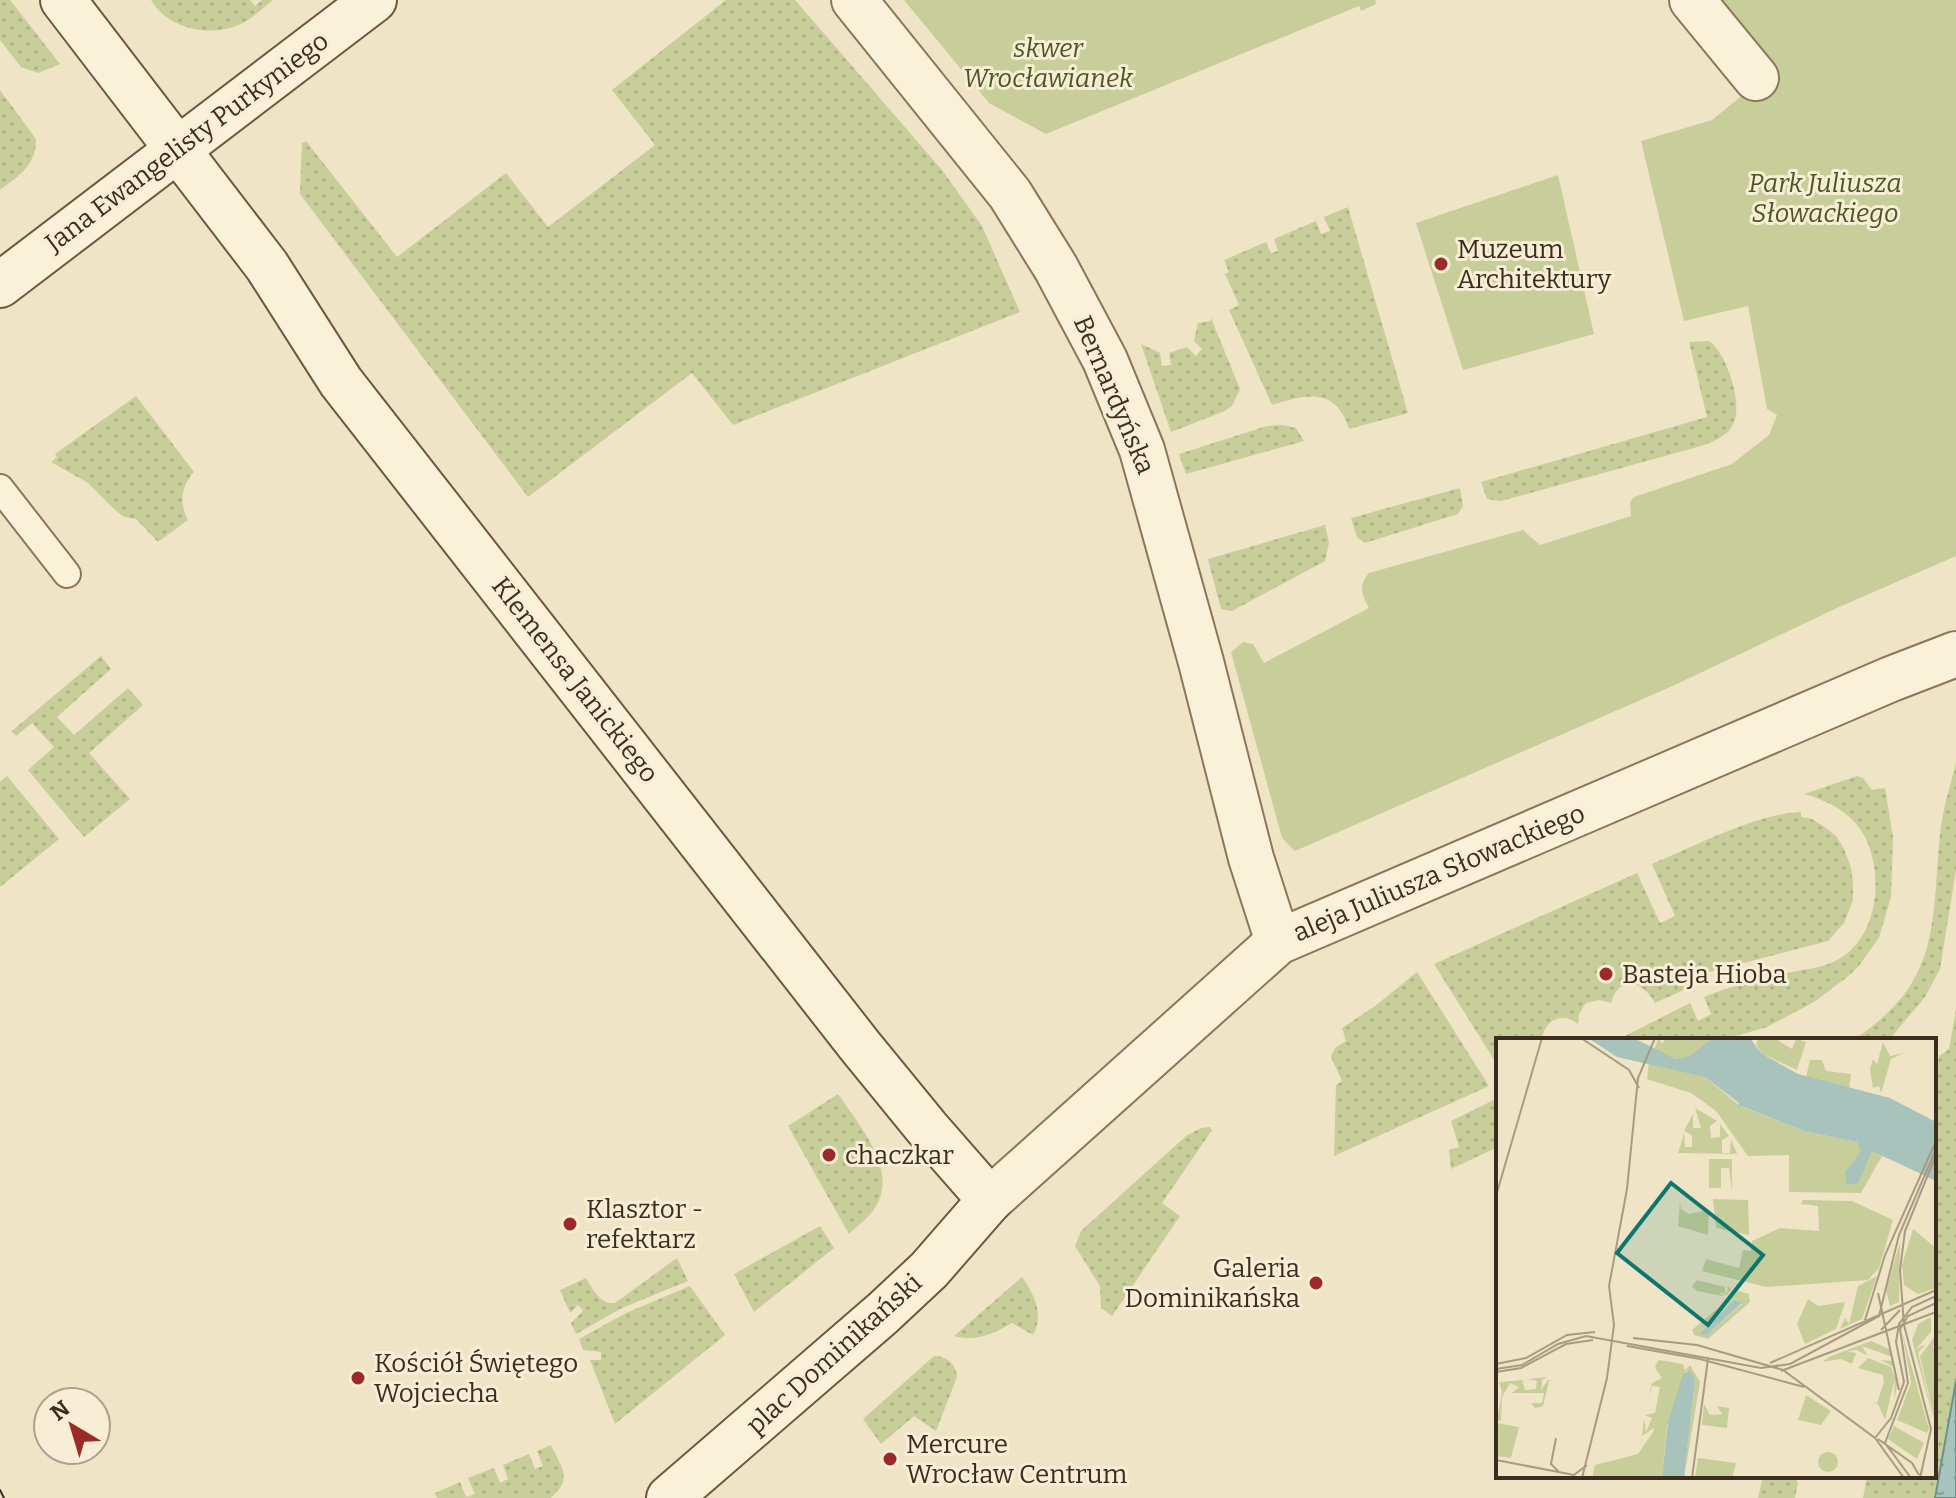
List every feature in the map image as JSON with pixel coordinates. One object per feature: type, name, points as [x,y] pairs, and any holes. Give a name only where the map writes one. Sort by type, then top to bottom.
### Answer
[{"type":"street","name":"Klemensa Janickiego","points":[[63,0],[267,266],[341,382],[860,1046],[990,1200]]},
{"type":"street","name":"Jana Ewangelisty Purkyniego","points":[[0,285],[374,0]]},
{"type":"street","name":"Bernardyńska","points":[[854,0],[1010,194],[1056,268],[1105,360],[1142,450],[1251,858],[1278,942]]},
{"type":"street","points":[[1692,0],[1756,78]]},
{"type":"street","name":"aleja Juliusza Słowackiego","points":[[990,1200],[1278,942],[1891,679],[1956,654]]},
{"type":"street","name":"plac Dominikański","points":[[669,1498],[883,1313],[929,1270],[990,1200]]},
{"type":"lane","points":[[0,488],[67,574]]},
{"type":"green space","points":[[0,0],[10,0],[60,64],[38,73],[21,67],[0,40]]},
{"type":"green space","points":[[151,0],[250,0],[255,6],[262,0],[273,0],[241,24],[213,31],[177,23],[158,10]]},
{"type":"green space","points":[[726,0],[795,0],[942,170],[982,226],[1020,312],[733,425],[692,373],[528,497],[300,194],[302,143],[306,141],[397,257],[506,173],[548,227],[655,145],[612,90]]},
{"type":"green space","name":"skwer Wrocławianek","points":[[904,0],[1375,0],[1376,4],[1361,11],[1359,6],[1046,134],[989,103]]},
{"type":"green space","name":"Park Juliusza Słowackiego","points":[[1713,0],[1956,0],[1956,556],[1839,607],[1677,684],[1295,851],[1282,838],[1231,652],[1243,642],[1253,644],[1264,663],[1369,608],[1362,590],[1369,573],[1523,530],[1540,545],[1631,516],[1630,502],[1634,497],[1732,464],[1769,435],[1777,415],[1767,409],[1748,306],[1684,321],[1641,141],[1712,120],[1766,76]]},
{"type":"green space","points":[[0,90],[36,139],[30,163],[0,190]]},
{"type":"green space","points":[[1558,175],[1594,334],[1463,370],[1416,223]]},
{"type":"green space","points":[[1348,207],[1408,413],[1349,429],[1336,406],[1319,397],[1297,398],[1272,405],[1229,310],[1239,305],[1225,274],[1229,272],[1224,260],[1266,242],[1271,253],[1278,251],[1274,239],[1316,221],[1321,234],[1330,231],[1324,217]]},
{"type":"green space","points":[[1211,318],[1240,389],[1232,406],[1225,411],[1171,432],[1141,344],[1160,353],[1162,366],[1171,365],[1169,353],[1187,347],[1196,356],[1202,349],[1194,341],[1198,323],[1210,321]]},
{"type":"green space","points":[[1709,341],[1726,365],[1736,400],[1733,425],[1722,437],[1701,446],[1501,501],[1487,499],[1481,482],[1707,417],[1689,342]]},
{"type":"green space","points":[[136,396],[194,472],[186,483],[183,495],[188,520],[158,542],[136,519],[124,517],[88,483],[51,462],[57,457],[55,454]]},
{"type":"green space","points":[[1267,426],[1296,428],[1304,441],[1186,474],[1179,454]]},
{"type":"green space","points":[[1460,488],[1463,506],[1458,514],[1365,543],[1357,537],[1351,518]]},
{"type":"green space","points":[[1325,525],[1329,543],[1325,561],[1232,611],[1221,609],[1208,559]]},
{"type":"green space","points":[[101,656],[111,669],[57,717],[74,735],[128,688],[143,705],[89,753],[130,799],[84,837],[28,770],[54,747],[32,723],[16,736],[12,731]]},
{"type":"green space","points":[[1956,763],[1956,870],[1940,969],[1925,997],[1891,1038],[1856,1038],[1882,1018],[1902,997],[1917,974],[1926,951],[1932,925],[1946,799]]},
{"type":"green space","points":[[7,776],[59,839],[0,887],[0,782]]},
{"type":"green space","points":[[1857,776],[1863,778],[1872,790],[1885,788],[1893,837],[1891,897],[1879,938],[1858,967],[1814,1002],[1767,1027],[1729,1038],[1621,1038],[1690,1003],[1698,1021],[1711,1014],[1704,997],[1828,964],[1851,950],[1860,939],[1875,898],[1875,870],[1868,843],[1847,815],[1827,802],[1804,794]]},
{"type":"green space","points":[[1801,812],[1801,817],[1812,819],[1826,828],[1837,837],[1851,868],[1853,900],[1844,923],[1828,941],[1709,972],[1706,969],[1698,973],[1701,982],[1655,1003],[1638,986],[1625,984],[1611,1003],[1599,1000],[1586,1003],[1579,1014],[1578,1024],[1561,1018],[1551,1022],[1542,1038],[1496,1038],[1496,1063],[1434,964],[1637,873],[1660,923],[1675,916],[1652,864],[1746,824]]},
{"type":"green space","points":[[1417,972],[1489,1086],[1334,1156],[1336,1085],[1342,1081],[1331,1057],[1335,1048],[1346,1041],[1342,1028]]},
{"type":"green space","points":[[1956,1009],[1956,1381],[1935,1498],[1863,1498],[1867,1478],[1936,1478],[1936,1072],[1939,1056],[1949,1049]]},
{"type":"green space","points":[[838,1094],[866,1135],[883,1182],[880,1198],[872,1212],[849,1234],[788,1126]]},
{"type":"green space","points":[[1496,1099],[1496,1148],[1451,1169],[1449,1150],[1459,1147],[1451,1121]]},
{"type":"green space","points":[[1210,1127],[1212,1130],[1162,1203],[1180,1216],[1112,1316],[1101,1308],[1100,1286],[1075,1246],[1081,1231],[1186,1136]]},
{"type":"green space","points":[[820,1226],[834,1248],[754,1312],[734,1274]]},
{"type":"green space","points":[[677,1258],[688,1281],[622,1308],[576,1334],[571,1323],[583,1311],[578,1305],[570,1313],[560,1290],[586,1278],[601,1299],[615,1303]]},
{"type":"green space","points":[[1022,1277],[1038,1312],[1033,1335],[1012,1323],[984,1336],[954,1336]]},
{"type":"green space","points":[[690,1286],[725,1335],[615,1424],[590,1360],[601,1360],[601,1352],[583,1350],[579,1339],[626,1313]]},
{"type":"green space","points":[[934,1356],[950,1362],[957,1377],[936,1431],[914,1416],[881,1444],[863,1419]]},
{"type":"green space","points":[[551,1445],[562,1467],[564,1479],[551,1498],[437,1498],[435,1493],[460,1482],[466,1497],[475,1494],[468,1478],[494,1468],[500,1483],[508,1479],[503,1465],[529,1454],[535,1469],[543,1466],[537,1451]]},
{"type":"green space","points":[[1763,1478],[1796,1478],[1795,1498],[1758,1498]]},
{"type":"water","points":[[1956,1381],[1956,1498],[1935,1498]]},
{"type":"tram line","points":[[0,1490],[4,1498]]},
{"type":"place","name":"Muzeum Architektury","points":[[1441,264]]},
{"type":"place","name":"Basteja Hioba","points":[[1606,974]]},
{"type":"place","name":"chaczkar","points":[[829,1155]]},
{"type":"place","name":"Klasztor - refektarz","points":[[570,1224]]},
{"type":"place","name":"Galeria Dominikańska","points":[[1316,1283]]},
{"type":"place","name":"Kościół Świętego Wojciecha","points":[[358,1378]]},
{"type":"place","name":"Mercure Wrocław Centrum","points":[[890,1459]]}]
